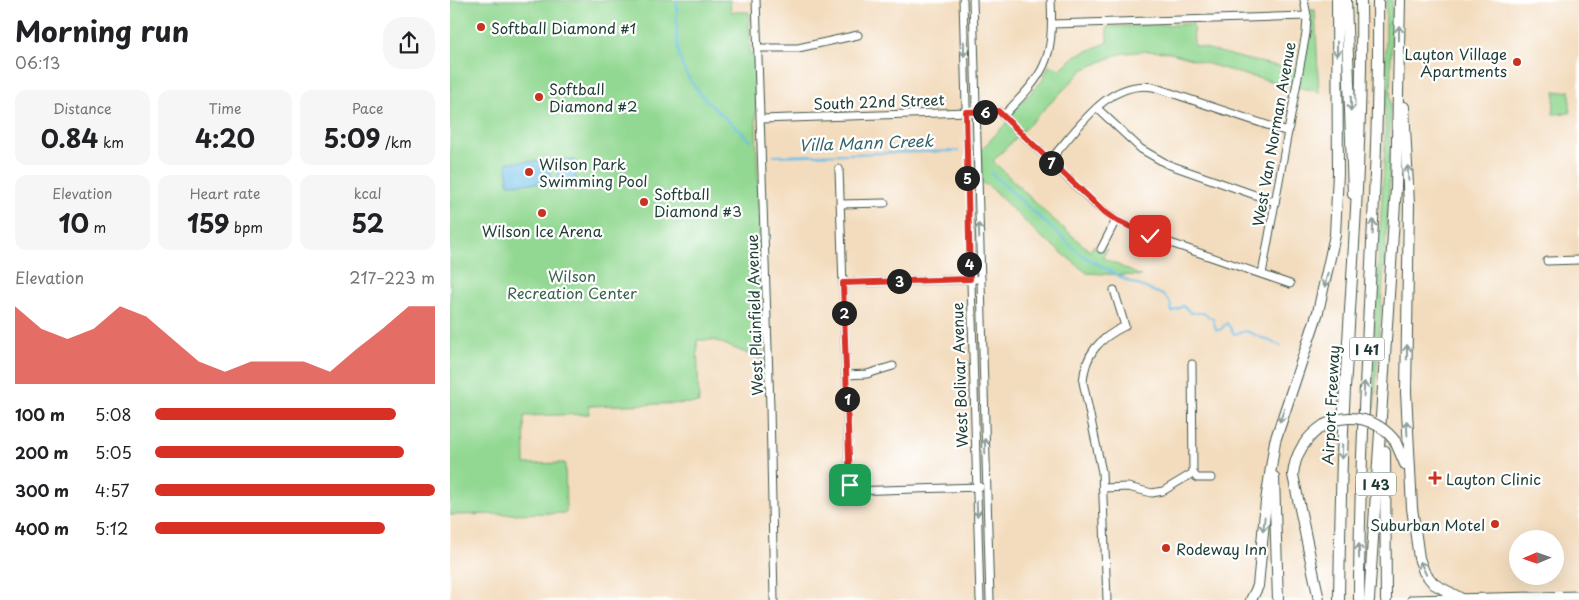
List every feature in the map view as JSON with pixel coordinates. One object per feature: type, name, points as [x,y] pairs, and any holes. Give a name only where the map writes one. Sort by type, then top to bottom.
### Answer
[{"type":"highway","points":[[1251,600],[1258,586],[1266,501],[1275,441],[1281,416],[1318,312],[1335,234],[1338,173],[1337,0]]},
{"type":"highway","points":[[1346,0],[1350,78],[1351,179],[1356,211]]},
{"type":"highway","name":"I 41","points":[[1356,211],[1361,88],[1361,0]]},
{"type":"highway","name":"I 41","points":[[1358,600],[1360,470],[1377,161],[1378,0]]},
{"type":"highway","name":"I 43","points":[[1369,600],[1396,188],[1400,0]]},
{"type":"highway","points":[[1399,66],[1404,72],[1409,200],[1406,392],[1410,490]]},
{"type":"highway","name":"Airport Freeway","points":[[1339,600],[1343,429],[1356,211]]},
{"type":"highway","points":[[1384,368],[1388,390],[1385,451],[1386,600]]},
{"type":"highway","points":[[1318,600],[1293,475],[1302,445],[1324,424],[1343,418],[1362,419],[1381,427],[1395,441],[1404,457],[1419,558],[1424,572],[1434,584],[1460,598]]},
{"type":"highway","points":[[1275,441],[1278,600]]},
{"type":"main road","points":[[1412,600],[1460,598],[1521,599],[1579,596]]},
{"type":"street","name":"West Plainfield Avenue","points":[[756,0],[774,600]]},
{"type":"street","name":"West Bolivar Avenue","points":[[963,0],[980,600]]},
{"type":"street","name":"West Bolivar Avenue","points":[[973,0],[990,600]]},
{"type":"street","points":[[1051,0],[1050,50],[1042,72],[1000,114],[1049,161],[1116,220],[1156,238],[1290,284]]},
{"type":"street","name":"West Van Norman Avenue","points":[[1262,274],[1307,16],[1304,0]]},
{"type":"street","points":[[1052,24],[1307,16]]},
{"type":"street","points":[[758,48],[798,48],[858,36]]},
{"type":"street","points":[[1049,161],[1097,108],[1114,93],[1139,85],[1153,87],[1288,132]]},
{"type":"street","points":[[1097,108],[1141,149],[1168,164],[1275,202]]},
{"type":"street","name":"South 22nd Street","points":[[761,119],[966,112],[1000,114]]},
{"type":"street","points":[[839,169],[850,491],[986,487]]},
{"type":"street","points":[[840,204],[885,203]]},
{"type":"street","points":[[1101,249],[1116,220]]},
{"type":"street","points":[[1547,261],[1579,260]]},
{"type":"street","points":[[843,283],[981,279]]},
{"type":"street","points":[[1107,600],[1100,457],[1085,395],[1084,374],[1089,357],[1097,344],[1108,335],[1125,326],[1114,290]]},
{"type":"street","points":[[1192,364],[1193,473],[1197,478],[1211,478]]},
{"type":"street","points":[[846,374],[867,374],[893,366]]},
{"type":"street","points":[[973,385],[984,384]]},
{"type":"street","points":[[1103,488],[1128,488],[1152,493],[1163,491],[1193,473]]},
{"type":"street","points":[[978,564],[989,564]]},
{"type":"green space","name":"Wilson Recreation Center","points":[[450,0],[730,0],[731,12],[749,12],[750,56],[754,56],[763,360],[714,340],[697,340],[699,403],[589,406],[589,414],[524,416],[525,464],[565,463],[566,513],[450,515]]},
{"type":"green space","points":[[1386,0],[1392,0],[1389,193],[1374,409],[1370,410],[1385,143]]},
{"type":"green space","points":[[1310,10],[1315,10],[1319,92],[1249,76],[1168,52],[1145,51],[1119,54],[1084,69],[993,161],[1046,213],[1090,251],[1094,245],[1097,250],[1103,251],[1107,249],[1103,258],[1141,276],[1087,273],[1038,234],[990,187],[981,182],[981,150],[1010,119],[1011,113],[1042,81],[1049,65],[1060,69],[1077,55],[1107,43],[1107,27],[1193,24],[1194,45],[1245,59],[1302,71],[1311,24]]},
{"type":"green space","points":[[1570,91],[1570,113],[1553,114],[1555,92]]},
{"type":"water","points":[[557,160],[575,160],[576,182],[558,182]]},
{"type":"water","name":"Wilson Park Swimming Pool","points":[[550,161],[551,183],[508,184],[507,162]]},
{"type":"waterway","name":"Villa Mann Creek","points":[[677,0],[677,44],[685,71],[700,94],[751,141]]},
{"type":"waterway","name":"Villa Mann Creek","points":[[774,156],[958,151]]},
{"type":"waterway","name":"Villa Mann Creek","points":[[991,173],[1081,255],[1128,281],[1163,295],[1170,302],[1172,312],[1183,306],[1191,313],[1203,313],[1213,319],[1216,330],[1220,330],[1227,323],[1234,334],[1246,331],[1281,346]]},
{"type":"place","name":"Softball Diamond #1","points":[[481,27]]},
{"type":"place","name":"Layton Village Apartments","points":[[1517,62]]},
{"type":"place","name":"Softball Diamond #2","points":[[539,97]]},
{"type":"place","name":"Wilson Park Swimming Pool","points":[[529,172]]},
{"type":"place","name":"Softball Diamond #3","points":[[644,202]]},
{"type":"place","name":"Wilson Ice Arena","points":[[542,213]]},
{"type":"place","name":"Layton Clinic","points":[[1435,478]]},
{"type":"place","name":"Suburban Motel","points":[[1495,524]]},
{"type":"place","name":"Rodeway Inn","points":[[1166,548]]},
{"type":"route","points":[[850,485],[843,283],[970,279],[966,112],[998,111],[1102,210],[1116,220],[1150,236]]}]
